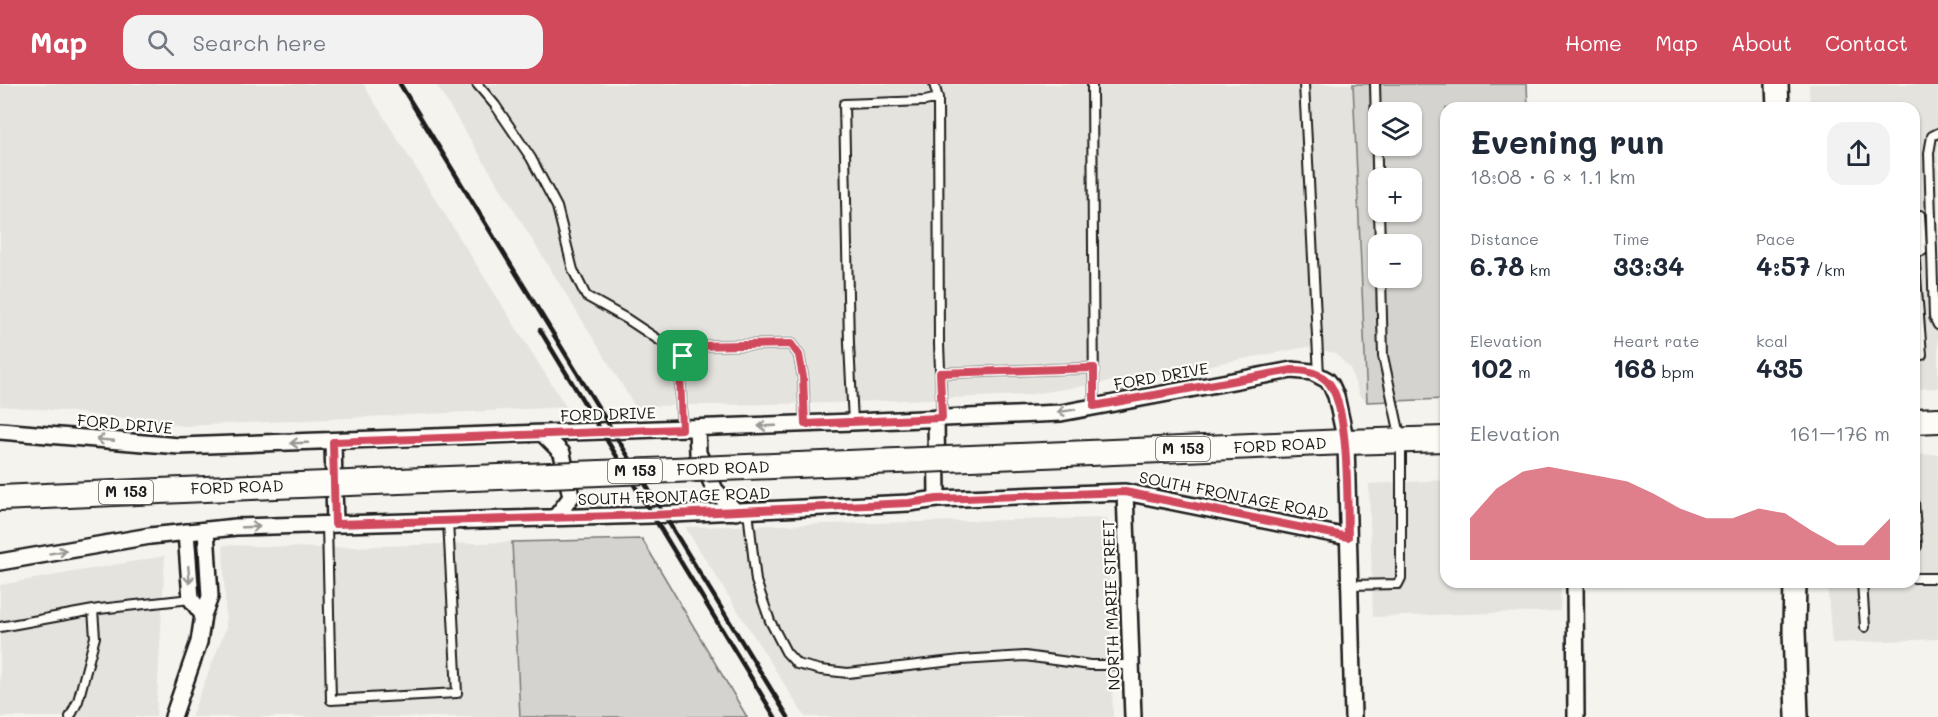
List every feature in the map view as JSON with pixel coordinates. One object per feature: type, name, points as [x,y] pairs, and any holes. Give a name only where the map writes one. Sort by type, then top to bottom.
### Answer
[{"type":"main road","points":[[1920,421],[1938,420]]},
{"type":"main road","name":"FORD ROAD","points":[[0,498],[1440,439]]},
{"type":"street","points":[[1777,84],[1778,102]]},
{"type":"street","name":"FORD DRIVE","points":[[0,430],[179,447],[689,429],[1061,413],[1292,370],[1319,375]]},
{"type":"street","points":[[1319,375],[1331,386],[1336,396],[1346,442],[1353,717]]},
{"type":"street","points":[[937,499],[939,418]]},
{"type":"street","points":[[689,429],[715,490],[742,511]]},
{"type":"street","points":[[543,434],[562,453],[571,497],[555,518]]},
{"type":"street","points":[[331,525],[333,442]]},
{"type":"street","name":"SOUTH FRONTAGE ROAD","points":[[0,562],[150,536],[236,527],[742,511],[909,503],[937,499],[1125,492],[1348,537]]},
{"type":"street","name":"NORTH MARIE STREET","points":[[1125,492],[1133,717]]},
{"type":"street","points":[[173,717],[199,642],[203,615],[210,597],[206,530]]},
{"type":"street","points":[[186,532],[191,599],[203,615]]},
{"type":"street","points":[[1575,588],[1576,717]]},
{"type":"street","points":[[1796,588],[1794,631],[1797,717]]},
{"type":"lane","points":[[477,84],[495,105],[531,158],[557,207],[573,270],[586,296],[627,319],[683,356]]},
{"type":"lane","points":[[934,84],[938,98],[939,418]]},
{"type":"lane","points":[[1092,84],[1094,406]]},
{"type":"lane","points":[[1304,84],[1319,375]]},
{"type":"lane","points":[[1375,84],[1377,168]]},
{"type":"lane","points":[[853,422],[844,104],[926,101],[938,98]]},
{"type":"lane","points":[[1938,133],[1932,136],[1929,153],[1934,317],[1938,325]]},
{"type":"lane","points":[[1920,215],[1922,251],[1920,251]]},
{"type":"lane","points":[[1349,585],[1398,584],[1401,578],[1401,440],[1383,356],[1381,288]]},
{"type":"lane","points":[[1920,329],[1922,355],[1920,355]]},
{"type":"lane","points":[[689,429],[680,371],[683,356],[693,346],[791,344],[799,355],[803,377],[805,424]]},
{"type":"lane","points":[[940,373],[1094,368]]},
{"type":"lane","points":[[742,511],[756,581],[770,621],[786,652],[797,664],[848,673],[961,660],[1025,656],[1090,665],[1132,665]]},
{"type":"lane","points":[[331,525],[331,700],[457,693],[448,521]]},
{"type":"lane","points":[[1920,578],[1938,578]]},
{"type":"lane","points":[[1862,588],[1865,627]]},
{"type":"lane","points":[[0,627],[93,610],[191,599]]},
{"type":"lane","points":[[70,717],[78,701],[96,637],[93,610]]},
{"type":"shaded area","points":[[0,84],[363,84],[566,407],[185,426],[64,411],[0,406]]},
{"type":"shaded area","points":[[436,84],[1353,84],[1367,402],[1359,395],[1350,368],[1335,353],[1307,347],[1184,370],[1026,395],[830,403],[635,406]]},
{"type":"shaded area","points":[[1353,84],[1527,84],[1528,102],[1440,102],[1440,399],[1367,402]]},
{"type":"shaded area","points":[[1809,84],[1938,84],[1938,388],[1920,389],[1920,102],[1810,102]]},
{"type":"shaded area","points":[[1938,454],[1938,639],[1832,643],[1827,588],[1920,588],[1920,455]]},
{"type":"shaded area","points":[[1440,480],[1440,588],[1561,588],[1560,611],[1373,617],[1369,484]]},
{"type":"shaded area","points":[[1107,518],[1113,717],[805,717],[685,527]]},
{"type":"shaded area","points":[[642,539],[747,717],[520,717],[512,542]]},
{"type":"shaded area","points":[[512,542],[520,717],[191,717],[226,628],[223,545],[320,548]]},
{"type":"shaded area","points":[[165,556],[156,717],[0,717],[0,585]]},
{"type":"railway","points":[[400,84],[788,717]]},
{"type":"railway","points":[[540,330],[775,717]]},
{"type":"route","points":[[791,344],[799,355],[803,377],[805,424],[942,418],[940,373],[1094,368],[1094,406],[1292,370],[1312,372],[1327,380],[1336,396],[1346,442],[1348,537],[1125,492],[937,499],[909,503],[651,515],[335,524],[333,442],[682,429],[680,371],[683,356],[693,346],[791,344]]}]
